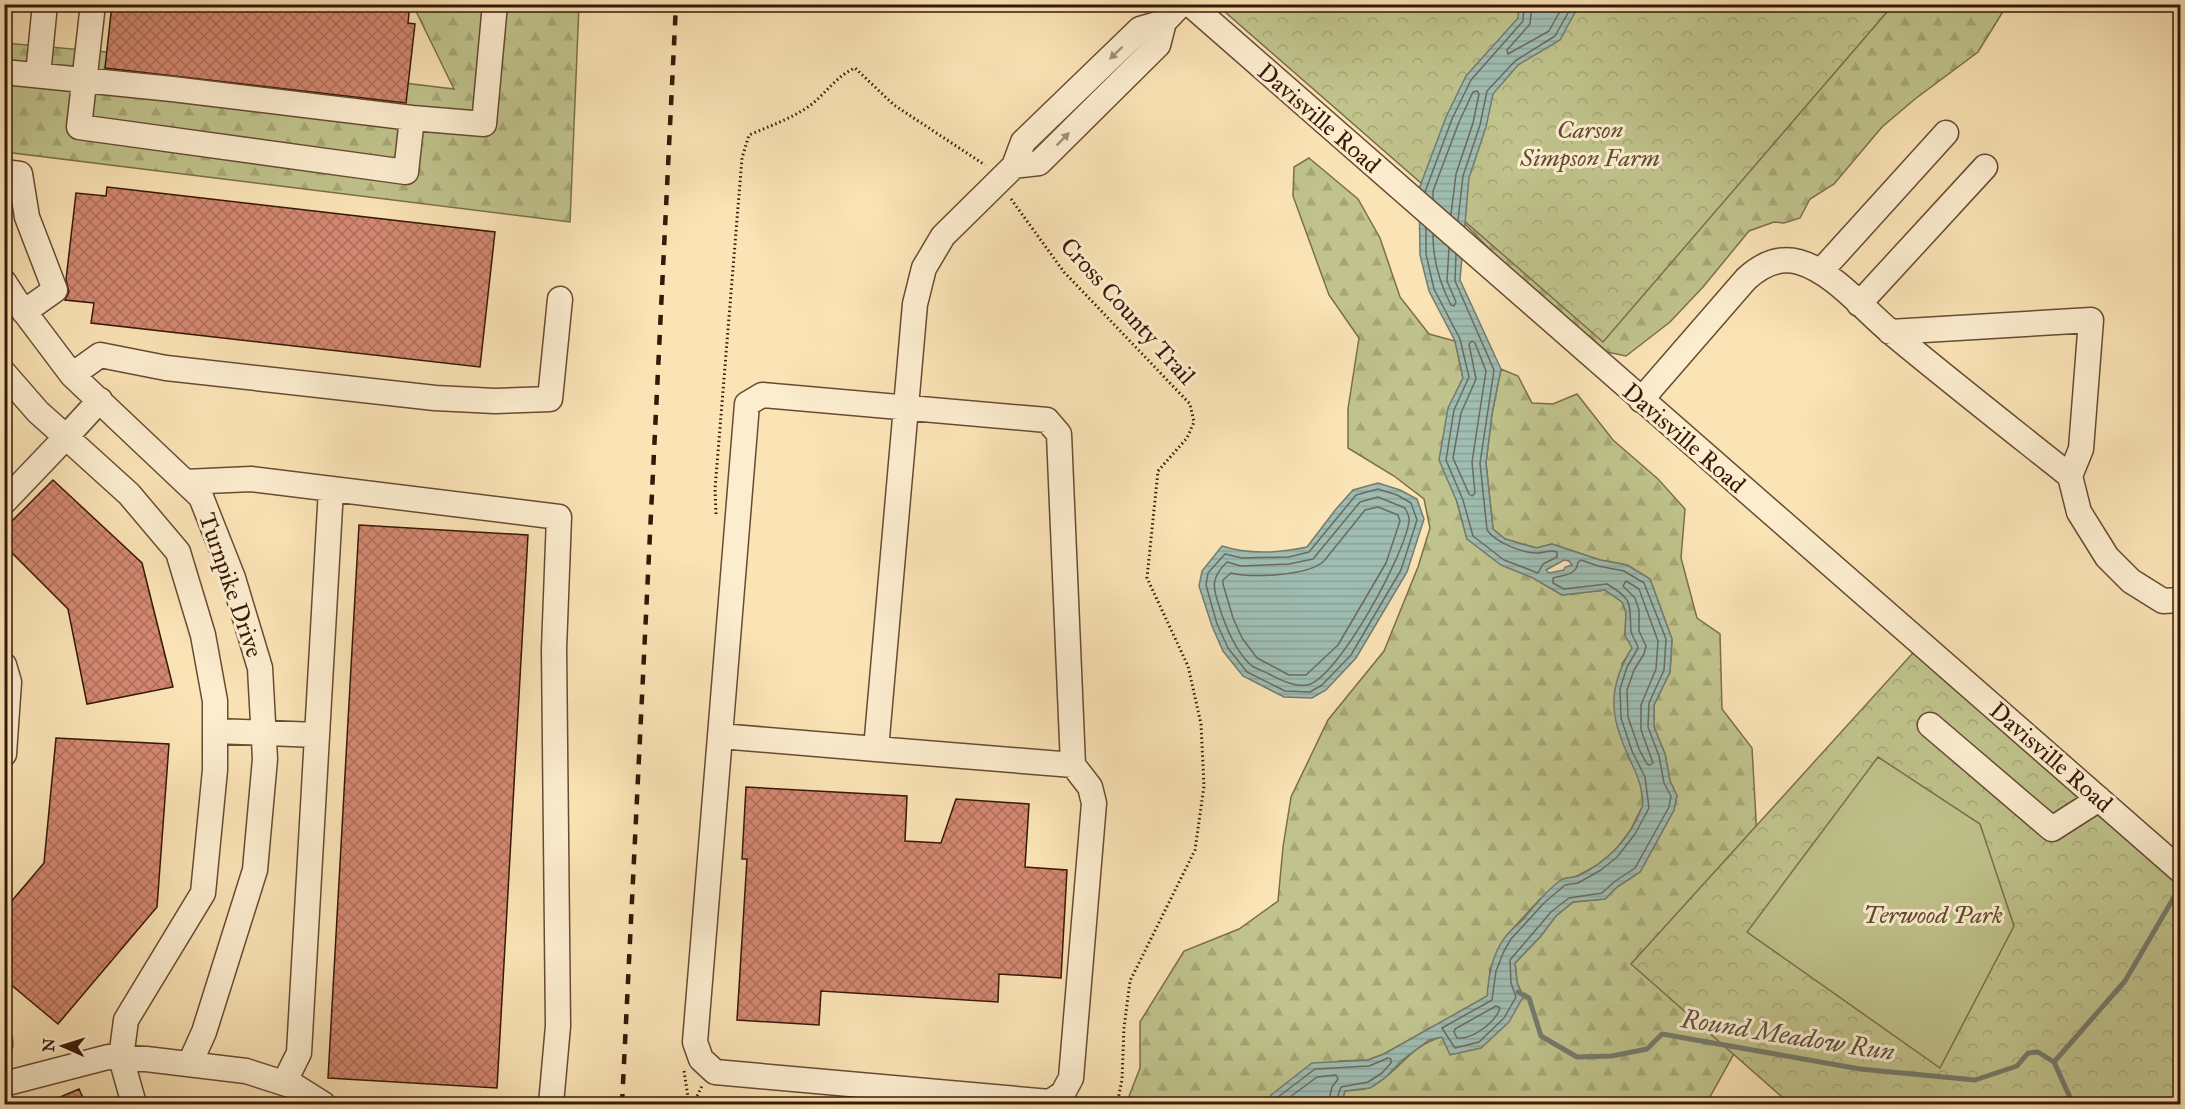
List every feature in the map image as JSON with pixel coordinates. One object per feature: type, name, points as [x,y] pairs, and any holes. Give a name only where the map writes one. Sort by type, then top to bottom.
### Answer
[{"type":"street","points":[[38,75],[45,4]]},
{"type":"street","points":[[93,4],[80,127],[406,172],[412,118]]},
{"type":"street","points":[[4,72],[484,124],[495,4]]},
{"type":"street","points":[[876,749],[915,304],[924,268],[943,236],[1014,166],[1039,163],[1158,45],[1164,22],[1181,4]]},
{"type":"street","name":"Davisville Road","points":[[1190,4],[2178,868]]},
{"type":"street","points":[[1821,271],[1946,133]]},
{"type":"street","points":[[1859,304],[1985,167]]},
{"type":"street","points":[[4,172],[20,174],[27,217],[55,290],[24,312]]},
{"type":"street","points":[[1641,400],[1758,268],[1771,262],[1797,261],[1821,271],[1890,332],[2070,476]]},
{"type":"street","name":"Turnpike Drive","points":[[4,282],[72,375],[201,497],[233,578],[260,668],[265,759],[255,870],[204,1032],[190,1063]]},
{"type":"street","points":[[72,375],[100,355],[166,368],[435,398],[495,401],[550,399],[560,299]]},
{"type":"street","points":[[1890,332],[2091,320],[2081,449],[2070,476],[2079,512],[2106,557],[2131,581],[2163,601],[2181,600]]},
{"type":"street","points":[[4,373],[38,412],[129,494],[178,552],[202,635],[215,701],[215,770],[203,893],[126,1020],[121,1058],[134,1104]]},
{"type":"street","points":[[762,395],[1047,420],[1059,434],[1073,765],[1090,787],[1094,803],[1071,1078],[1063,1093],[1050,1102],[715,1072],[701,1059],[695,1042],[720,736],[747,404],[762,395]]},
{"type":"street","points":[[4,502],[100,400]]},
{"type":"street","points":[[185,483],[251,480],[559,517],[554,649],[558,1026],[551,1104]]},
{"type":"street","points":[[284,1083],[299,1053],[331,489]]},
{"type":"street","points":[[4,665],[9,682],[4,754]]},
{"type":"street","points":[[1930,725],[2052,829],[2099,799]]},
{"type":"street","points":[[215,731],[317,735]]},
{"type":"street","points":[[720,736],[1073,765]]},
{"type":"street","points":[[4,1084],[108,1057],[190,1063],[246,1071],[296,1087],[323,1104]]},
{"type":"path","name":"Cross County Trail","points":[[1007,194],[1064,272],[1190,404],[1194,422],[1187,438],[1158,471],[1147,578],[1188,666],[1201,724],[1204,786],[1195,850],[1130,981],[1124,1028],[1122,1080],[1117,1104]]},
{"type":"green space","points":[[413,5],[579,5],[570,222],[5,152],[5,43],[265,66],[454,89]]},
{"type":"green space","name":"Carson Simpson Farm","points":[[1217,5],[1893,5],[1603,342]]},
{"type":"green space","name":"Carson Simpson Farm","points":[[1579,5],[2007,5],[1978,52],[1882,127],[1834,184],[1810,199],[1800,218],[1784,223],[1774,222],[1749,231],[1703,287],[1670,322],[1626,356],[1607,352],[1502,262],[1464,223],[1469,178]]},
{"type":"green space","points":[[1309,158],[1358,199],[1380,238],[1400,297],[1429,334],[1455,341],[1463,378],[1448,409],[1457,502],[1467,539],[1562,595],[1605,590],[1622,602],[1626,612],[1625,635],[1633,647],[1622,664],[1627,754],[1640,779],[1643,805],[1630,831],[1613,853],[1598,865],[1575,877],[1563,879],[1540,899],[1507,935],[1490,970],[1488,996],[1384,1054],[1368,1060],[1339,1061],[1271,1095],[1272,1104],[1126,1104],[1140,1068],[1140,1022],[1184,951],[1239,929],[1278,901],[1291,797],[1328,720],[1384,651],[1418,567],[1430,528],[1424,499],[1394,476],[1348,448],[1348,409],[1359,338],[1329,295],[1293,196],[1294,167]]},
{"type":"green space","points":[[1501,369],[1518,376],[1532,403],[1553,404],[1577,394],[1613,440],[1658,479],[1685,509],[1681,558],[1697,618],[1720,634],[1722,709],[1752,748],[1756,819],[1760,1007],[1706,1104],[1341,1104],[1345,1091],[1373,1086],[1421,1046],[1523,997],[1517,982],[1515,963],[1556,916],[1573,902],[1605,899],[1617,887],[1640,872],[1674,810],[1677,796],[1670,781],[1665,754],[1654,727],[1654,705],[1670,672],[1672,639],[1650,579],[1627,565],[1600,560],[1552,544],[1537,548],[1505,539],[1493,529],[1486,463]]},
{"type":"green space","name":"Terwood Park","points":[[1921,644],[2180,885],[2180,1104],[1790,1104],[1631,964]]},
{"type":"green space","points":[[1878,757],[1980,824],[2014,926],[1940,1068],[1747,932]]},
{"type":"water","points":[[1519,5],[1579,5],[1560,40],[1518,65],[1493,94],[1486,127],[1469,178],[1460,280],[1501,369],[1486,463],[1493,529],[1505,539],[1536,548],[1552,544],[1600,560],[1627,565],[1650,579],[1672,639],[1670,672],[1654,705],[1654,727],[1665,754],[1670,781],[1677,796],[1674,810],[1640,872],[1617,887],[1605,899],[1573,902],[1556,916],[1515,963],[1517,982],[1523,997],[1509,1022],[1481,1048],[1450,1055],[1442,1037],[1429,1040],[1370,1088],[1345,1091],[1341,1104],[1272,1104],[1271,1095],[1312,1063],[1368,1060],[1384,1054],[1487,996],[1492,964],[1506,936],[1556,884],[1563,879],[1578,876],[1589,870],[1617,848],[1625,839],[1643,805],[1639,780],[1617,727],[1615,714],[1615,688],[1624,662],[1632,648],[1625,635],[1626,612],[1622,602],[1605,590],[1562,595],[1533,578],[1501,565],[1467,539],[1457,502],[1439,460],[1448,408],[1463,378],[1455,341],[1429,291],[1420,255],[1419,189],[1446,117],[1466,76],[1518,18]],"holes":[[[1564,560],[1569,561],[1572,565],[1565,567],[1564,570],[1549,573],[1546,570]]]},
{"type":"water","points":[[1378,483],[1400,490],[1417,499],[1424,519],[1407,572],[1356,658],[1326,690],[1312,698],[1284,697],[1243,676],[1223,651],[1212,626],[1199,586],[1202,571],[1222,546],[1243,551],[1264,552],[1307,547],[1353,490]]},
{"type":"water","points":[[5,1022],[13,1047],[5,1060]]},
{"type":"water","points":[[173,1098],[186,1098],[209,1104],[171,1104]]},
{"type":"building","points":[[112,4],[410,4],[408,23],[415,24],[406,103],[105,68]]},
{"type":"building","points":[[107,187],[495,232],[480,367],[91,323],[94,303],[65,300],[69,292],[66,280],[76,193],[106,196]]},
{"type":"building","points":[[53,480],[142,563],[173,687],[87,704],[68,609],[4,545],[4,529]]},
{"type":"building","points":[[359,525],[528,535],[497,1088],[328,1078]]},
{"type":"building","points":[[56,738],[169,744],[157,907],[58,1024],[4,979],[4,910],[44,863]]},
{"type":"building","points":[[746,787],[907,796],[905,841],[941,843],[956,799],[1029,804],[1025,867],[1067,870],[1061,978],[999,974],[998,1002],[821,991],[819,1025],[737,1020],[747,859],[742,859]]},
{"type":"building","points":[[79,1089],[86,1104],[44,1104]]},
{"type":"waterway","points":[[2054,1062],[2125,981],[2180,887]]},
{"type":"waterway","name":"Round Meadow Run","points":[[1518,992],[1529,998],[1541,1036],[1577,1057],[1612,1056],[1647,1049],[1662,1034],[1860,1069],[1975,1080],[2017,1066],[2028,1053],[2038,1052],[2054,1062],[2073,1104]]},
{"type":"waterway","name":"Round Meadow Run","points":[[2156,1104],[2180,1099]]},
{"type":"railway","points":[[622,1104],[676,4]]}]
